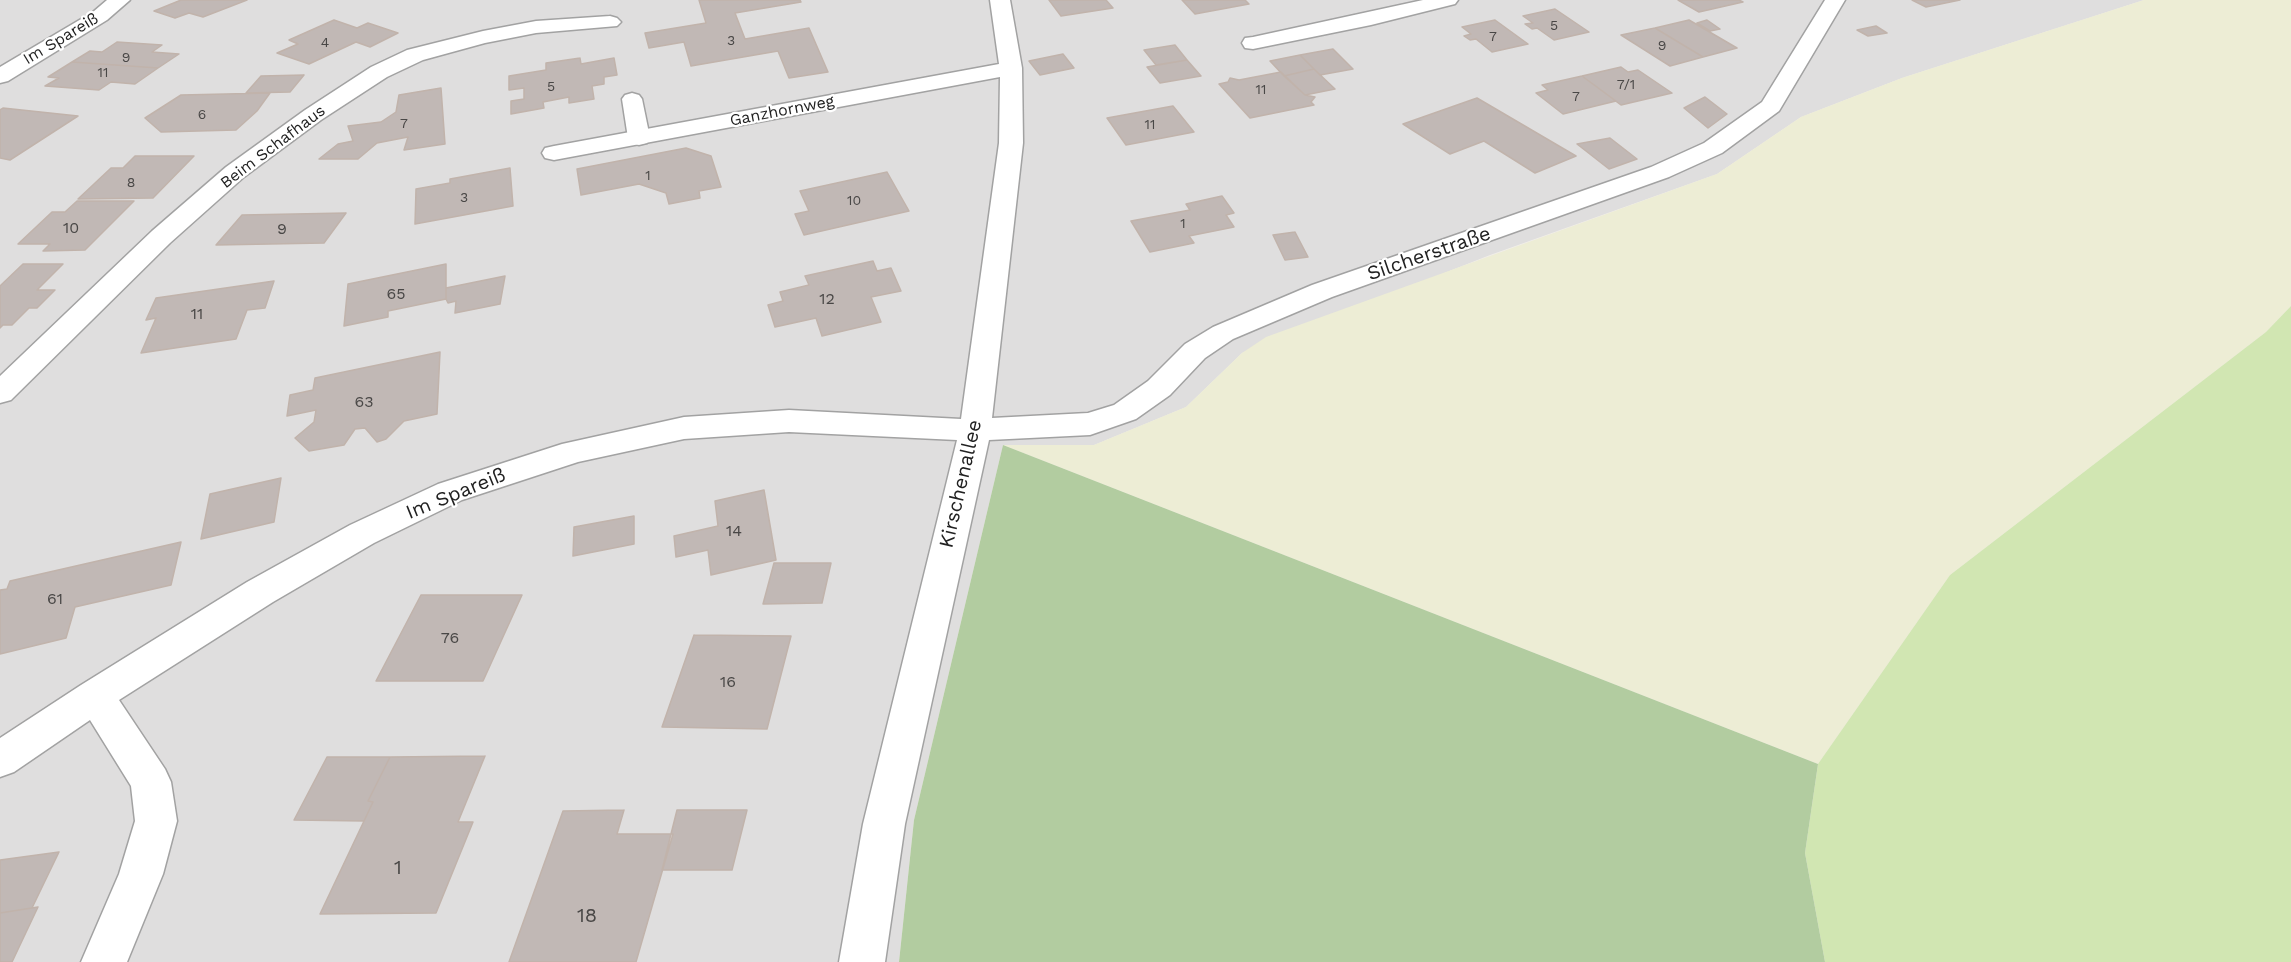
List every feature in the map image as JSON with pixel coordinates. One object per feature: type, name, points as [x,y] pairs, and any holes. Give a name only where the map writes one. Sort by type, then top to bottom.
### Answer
[{"type":"street","name":"Im Spareiß","points":[[0,76],[100,16],[120,0]]},
{"type":"street","name":"Kirschenallee","points":[[862,962],[887,813],[975,430],[1011,143],[1011,68],[1000,0]]},
{"type":"street","points":[[1253,43],[1371,19],[1448,0]]},
{"type":"street","name":"Silcherstraße","points":[[975,430],[1089,424],[1125,412],[1159,388],[1195,351],[1223,333],[1322,291],[1660,172],[1713,148],[1771,106],[1835,0]]},
{"type":"street","name":"Beim Schafhaus","points":[[0,393],[161,237],[235,172],[313,115],[379,72],[415,55],[483,37],[536,27],[610,22]]},
{"type":"street","name":"Ganzhornweg","points":[[554,153],[1011,68]]},
{"type":"street","name":"Im Spareiß","points":[[0,760],[95,696],[260,592],[362,534],[450,492],[573,452],[684,428],[789,421],[975,430]]},
{"type":"street","points":[[95,696],[151,782],[156,821],[141,874],[104,962]]},
{"type":"lane","points":[[632,99],[639,138]]},
{"type":"shaded area","points":[[0,0],[2144,0],[1902,78],[1801,117],[1717,174],[1490,255],[1242,353],[1186,407],[1094,445],[1003,445],[914,820],[899,962],[0,962]]},
{"type":"green space","points":[[2144,0],[2291,0],[2291,306],[2266,332],[1950,575],[1818,764],[1003,445],[1094,445],[1186,407],[1242,353],[1266,337],[1717,174],[1801,117],[1902,78]]},
{"type":"green space","points":[[2291,306],[2291,962],[1825,962],[1805,853],[1818,764],[1950,575],[2266,332]]},
{"type":"green space","points":[[1003,445],[1818,764],[1805,853],[1825,962],[899,962],[914,820]]},
{"type":"building","points":[[181,0],[247,0],[203,17],[189,13],[175,18],[154,11]]},
{"type":"building","points":[[699,0],[800,0],[801,2],[735,13],[745,39],[809,28],[828,72],[789,78],[778,51],[691,66],[684,42],[649,48],[645,33],[706,23]]},
{"type":"building","points":[[1049,0],[1106,0],[1113,8],[1061,16]]},
{"type":"building","points":[[1182,0],[1245,0],[1249,4],[1195,14]]},
{"type":"building","points":[[1678,0],[1739,0],[1743,2],[1699,12]]},
{"type":"building","points":[[1912,0],[1960,0],[1926,7]]},
{"type":"building","points":[[1555,9],[1589,32],[1554,40],[1537,28],[1532,29],[1525,24],[1533,23],[1523,16]]},
{"type":"building","points":[[334,20],[357,28],[368,23],[398,33],[370,47],[356,42],[309,64],[277,53],[298,44],[289,40]]},
{"type":"building","points":[[1495,20],[1528,44],[1492,52],[1476,39],[1470,40],[1464,36],[1471,34],[1462,27]]},
{"type":"building","points":[[1689,20],[1737,48],[1703,57],[1655,28]]},
{"type":"building","points":[[1707,20],[1720,29],[1710,31],[1697,23]]},
{"type":"building","points":[[1876,26],[1887,33],[1868,36],[1857,30]]},
{"type":"building","points":[[1655,28],[1703,57],[1670,66],[1621,35]]},
{"type":"building","points":[[117,42],[162,45],[152,52],[179,54],[158,68],[72,62],[90,51],[102,52]]},
{"type":"building","points":[[1175,45],[1187,60],[1156,65],[1144,50]]},
{"type":"building","points":[[1333,49],[1353,69],[1320,75],[1300,55]]},
{"type":"building","points":[[1063,54],[1074,68],[1040,75],[1029,61]]},
{"type":"building","points":[[1300,55],[1314,69],[1284,76],[1270,61]]},
{"type":"building","points":[[580,58],[581,64],[614,58],[617,75],[604,77],[604,84],[592,86],[594,99],[569,103],[569,97],[543,102],[544,108],[511,114],[511,101],[524,99],[524,88],[509,90],[509,76],[546,70],[546,63]]},
{"type":"building","points":[[1187,60],[1201,76],[1160,83],[1147,67]]},
{"type":"building","points":[[72,62],[158,68],[135,84],[111,82],[99,90],[45,86],[59,78],[48,77]]},
{"type":"building","points":[[1621,67],[1628,72],[1638,70],[1672,93],[1621,105],[1582,76]]},
{"type":"building","points":[[1314,69],[1335,89],[1305,95],[1284,76]]},
{"type":"building","points":[[1281,72],[1305,95],[1315,97],[1311,102],[1314,105],[1250,118],[1219,84],[1228,82],[1230,78],[1239,80]]},
{"type":"building","points":[[304,75],[290,92],[246,93],[261,76]]},
{"type":"building","points":[[1582,76],[1616,101],[1563,114],[1536,93],[1548,90],[1542,85]]},
{"type":"building","points":[[441,88],[445,144],[404,150],[408,137],[377,143],[358,159],[319,159],[338,144],[353,141],[348,126],[381,122],[396,112],[399,95]]},
{"type":"building","points":[[270,93],[257,111],[236,130],[161,132],[145,118],[181,95]]},
{"type":"building","points":[[1705,97],[1727,114],[1708,128],[1684,108]]},
{"type":"building","points":[[1477,98],[1576,156],[1535,173],[1484,141],[1450,154],[1403,124]]},
{"type":"building","points":[[1173,106],[1194,132],[1126,145],[1107,118]]},
{"type":"building","points":[[3,108],[78,116],[10,160],[0,158],[0,110]]},
{"type":"building","points":[[1610,138],[1637,159],[1609,169],[1577,144]]},
{"type":"building","points":[[686,148],[711,156],[721,187],[699,191],[700,198],[669,204],[666,193],[639,184],[581,195],[577,169]]},
{"type":"building","points":[[135,156],[194,156],[153,198],[78,199],[111,168],[123,168]]},
{"type":"building","points":[[510,168],[513,206],[415,224],[416,189],[450,183],[450,179]]},
{"type":"building","points":[[887,172],[909,211],[804,235],[795,214],[809,211],[800,191]]},
{"type":"building","points":[[1222,196],[1234,213],[1226,215],[1234,227],[1189,236],[1194,243],[1150,252],[1131,221],[1190,210],[1186,204]]},
{"type":"building","points":[[77,201],[134,201],[85,250],[43,251],[50,244],[18,244],[52,212],[65,212]]},
{"type":"building","points":[[346,213],[324,243],[216,245],[242,215]]},
{"type":"building","points":[[1295,232],[1308,257],[1285,260],[1273,235]]},
{"type":"building","points":[[873,261],[877,271],[891,268],[901,291],[871,297],[881,322],[822,336],[816,318],[775,327],[768,305],[783,301],[780,292],[809,285],[805,276]]},
{"type":"building","points":[[23,264],[63,264],[37,290],[55,290],[37,308],[29,308],[12,325],[3,325],[0,328],[0,286]]},
{"type":"building","points":[[446,264],[446,299],[388,311],[388,317],[344,326],[348,284]]},
{"type":"building","points":[[505,276],[500,304],[455,313],[456,301],[448,303],[446,299],[446,288]]},
{"type":"building","points":[[274,281],[265,308],[247,310],[236,339],[141,353],[156,318],[146,320],[156,298]]},
{"type":"building","points":[[440,352],[437,414],[404,421],[386,439],[377,442],[365,428],[355,429],[344,445],[309,451],[295,438],[314,422],[316,410],[287,416],[290,395],[313,390],[315,378]]},
{"type":"building","points":[[281,478],[274,522],[201,539],[210,494]]},
{"type":"building","points":[[764,490],[776,560],[711,575],[708,550],[676,557],[674,536],[718,526],[715,501]]},
{"type":"building","points":[[634,516],[634,544],[573,556],[574,527]]},
{"type":"building","points":[[181,542],[171,585],[75,607],[66,638],[0,654],[0,590],[7,589],[10,581]]},
{"type":"building","points":[[774,563],[831,563],[822,603],[763,604]]},
{"type":"building","points":[[421,595],[522,595],[483,681],[376,681]]},
{"type":"building","points":[[694,635],[791,636],[767,729],[662,727]]},
{"type":"building","points":[[485,756],[458,822],[473,822],[436,913],[320,914],[373,802],[368,801],[390,757]]},
{"type":"building","points":[[327,757],[390,757],[368,801],[373,802],[364,821],[294,820]]},
{"type":"building","points":[[624,810],[617,834],[673,834],[636,962],[509,962],[563,811]]},
{"type":"building","points":[[677,810],[747,810],[732,870],[662,870]]},
{"type":"building","points":[[59,852],[32,908],[0,913],[0,860]]},
{"type":"building","points":[[38,907],[12,962],[0,962],[0,913]]}]
